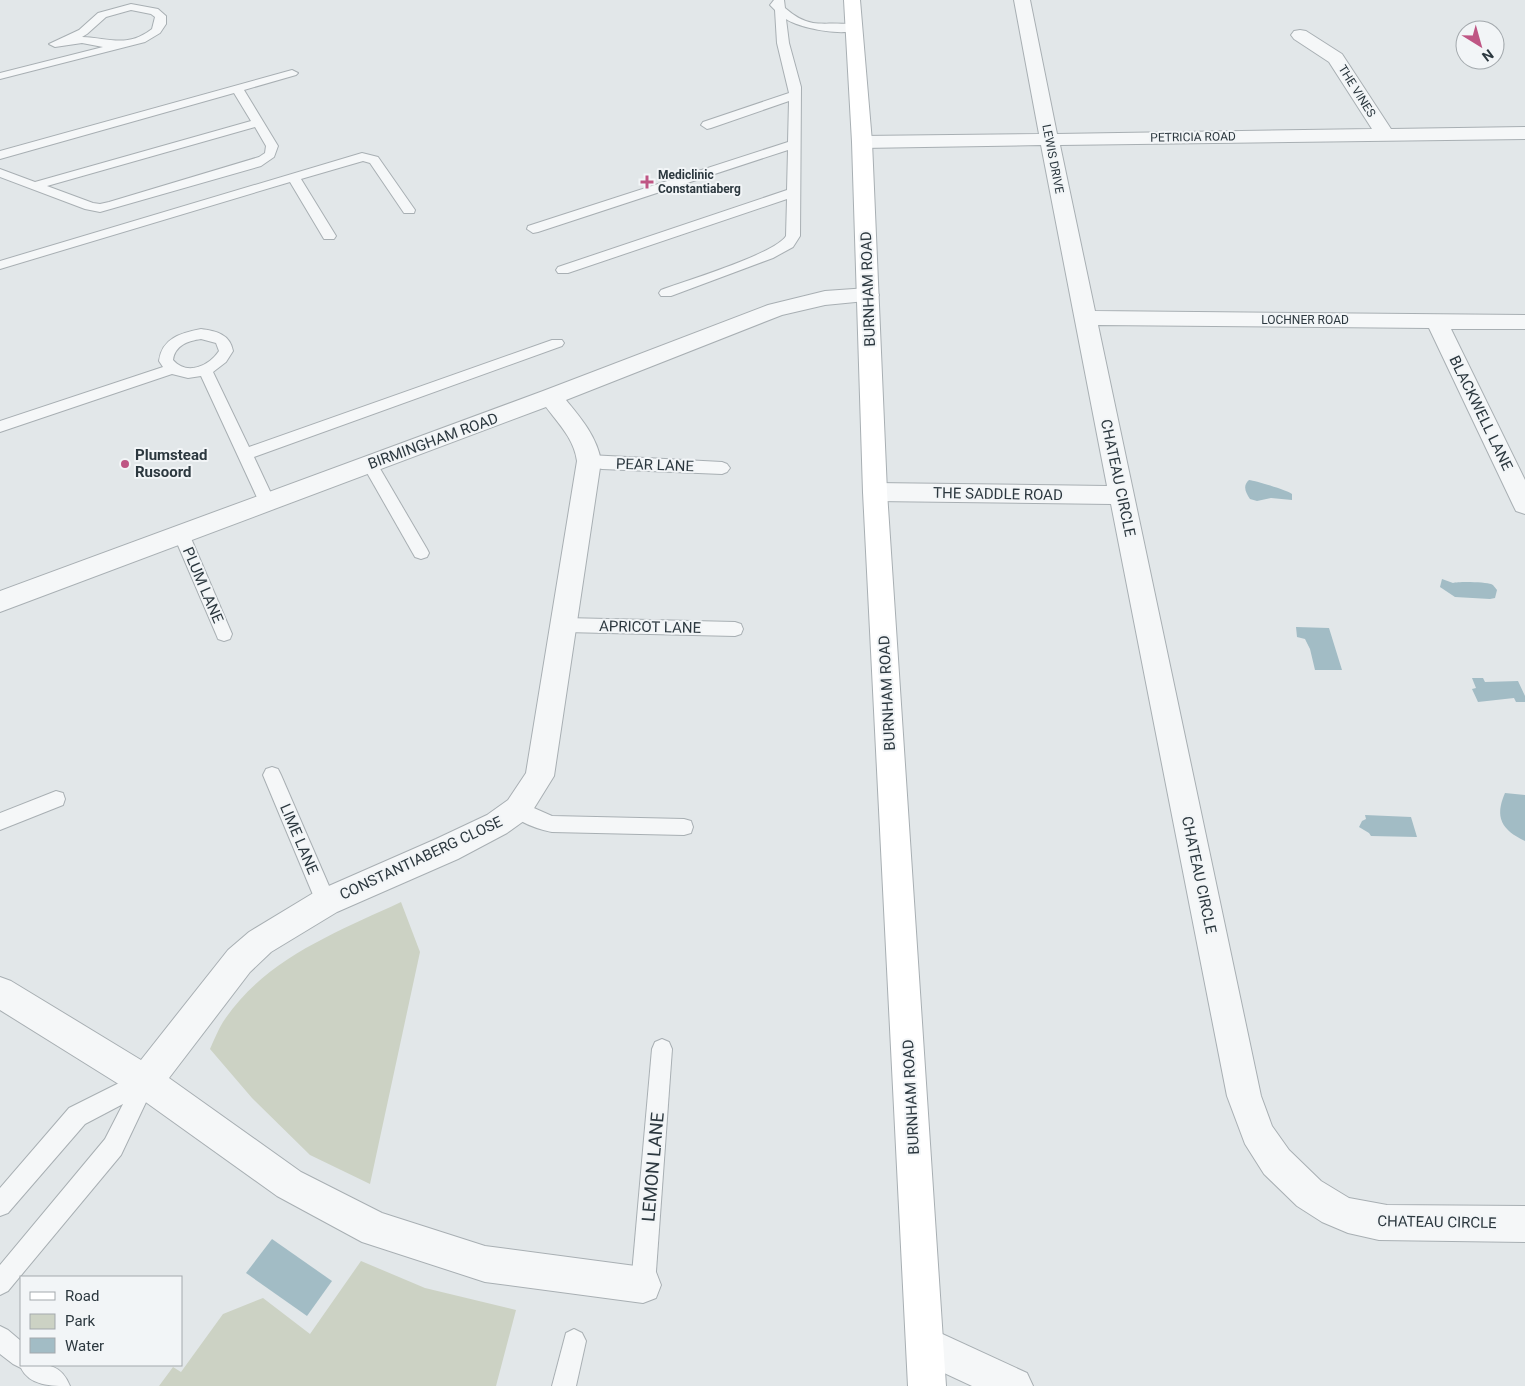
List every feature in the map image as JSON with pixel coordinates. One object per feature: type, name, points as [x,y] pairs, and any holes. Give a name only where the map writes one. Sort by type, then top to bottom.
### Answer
[{"type":"street","name":"BURNHAM ROAD","points":[[852,0],[862,142],[875,492],[927,1386]]},
{"type":"street","name":"LEWIS DRIVE","points":[[1022,0],[1085,318]]},
{"type":"street","name":"THE VINES","points":[[1300,35],[1336,58],[1385,135]]},
{"type":"street","name":"PETRICIA ROAD","points":[[862,142],[1525,133]]},
{"type":"street","name":"BIRMINGHAM ROAD","points":[[0,602],[551,398],[776,310],[825,298],[868,296]]},
{"type":"street","name":"LOCHNER ROAD","points":[[1085,318],[1525,322]]},
{"type":"street","name":"CHATEAU CIRCLE","points":[[1085,318],[1244,1096],[1252,1123],[1267,1150],[1287,1175],[1312,1196],[1335,1209],[1360,1219],[1384,1223],[1525,1224]]},
{"type":"street","name":"BLACKWELL LANE","points":[[1436,321],[1525,505]]},
{"type":"street","name":"CONSTANTIABERG CLOSE","points":[[145,1082],[239,961],[260,942],[326,902],[497,824],[518,810],[540,776],[589,461],[589,454],[584,442],[551,398]]},
{"type":"street","name":"THE SADDLE ROAD","points":[[875,492],[1121,495]]},
{"type":"street","points":[[0,992],[145,1082],[289,1184],[375,1229],[485,1264],[643,1285]]},
{"type":"street","points":[[925,1345],[1014,1386]]},
{"type":"lane","points":[[769,0],[780,5],[793,21],[806,26],[853,28]]},
{"type":"lane","points":[[666,293],[768,255],[788,244],[793,236],[795,95],[793,76],[783,43],[780,5]]},
{"type":"lane","points":[[0,76],[62,62],[135,42],[158,30],[162,24],[161,16],[154,11],[143,8],[115,10],[102,15],[78,35],[55,44],[51,55],[46,61],[32,68]]},
{"type":"lane","points":[[55,44],[82,40],[106,44],[135,42]]},
{"type":"lane","points":[[0,155],[292,73]]},
{"type":"lane","points":[[0,173],[100,208],[265,160],[272,151],[272,146],[238,89]]},
{"type":"lane","points":[[707,125],[795,95]]},
{"type":"lane","points":[[37,185],[257,122]]},
{"type":"lane","points":[[533,230],[794,144]]},
{"type":"lane","points":[[0,265],[362,157],[370,158],[379,166],[409,210]]},
{"type":"lane","points":[[294,178],[329,236]]},
{"type":"lane","points":[[563,270],[794,192]]},
{"type":"lane","points":[[201,334],[217,336],[223,340],[226,351],[218,363],[205,370],[182,373],[171,369],[166,361],[169,349],[182,339],[201,334]]},
{"type":"lane","points":[[244,455],[557,343]]},
{"type":"lane","points":[[0,427],[171,369]]},
{"type":"lane","points":[[205,370],[268,504]]},
{"type":"lane","name":"PEAR LANE","points":[[589,461],[722,468]]},
{"type":"lane","points":[[370,464],[421,552]]},
{"type":"lane","name":"PLUM LANE","points":[[182,536],[224,634]]},
{"type":"lane","name":"APRICOT LANE","points":[[565,625],[734,629]]},
{"type":"lane","name":"LIME LANE","points":[[272,775],[326,902]]},
{"type":"lane","points":[[0,822],[56,799]]},
{"type":"lane","points":[[518,810],[543,822],[552,824],[684,828]]},
{"type":"lane","name":"LEMON LANE","points":[[643,1285],[662,1049]]},
{"type":"lane","points":[[0,1205],[77,1116],[145,1082]]},
{"type":"lane","name":"CONSTANTIABERG CLOSE","points":[[0,1283],[117,1141],[145,1082]]},
{"type":"lane","points":[[0,1338],[20,1355]]},
{"type":"lane","points":[[564,1386],[574,1341]]},
{"type":"lane","points":[[33,1366],[58,1386]]},
{"type":"green space","points":[[401,902],[420,952],[370,1184],[310,1155],[252,1098],[210,1049],[223,1022],[240,1000],[280,964],[327,937]]},
{"type":"green space","points":[[361,1261],[425,1288],[516,1310],[496,1386],[159,1386],[173,1367],[181,1372],[223,1314],[263,1298],[310,1334]]},
{"type":"water","points":[[1249,480],[1289,492],[1292,494],[1292,500],[1271,498],[1257,501],[1250,499],[1245,487]]},
{"type":"water","points":[[1442,579],[1453,583],[1491,584],[1497,590],[1495,598],[1455,597],[1440,587]]},
{"type":"water","points":[[1296,627],[1329,628],[1342,670],[1315,670],[1310,649],[1305,639],[1297,637]]},
{"type":"water","points":[[1472,678],[1483,678],[1485,682],[1518,681],[1525,696],[1525,702],[1516,702],[1514,698],[1478,702],[1472,689],[1476,688]]},
{"type":"water","points":[[1505,793],[1525,795],[1525,841],[1506,828],[1502,822],[1500,809]]},
{"type":"water","points":[[1365,815],[1411,817],[1417,837],[1371,836],[1359,827],[1362,821],[1366,819]]},
{"type":"water","points":[[272,1239],[332,1281],[307,1316],[246,1273]]},
{"type":"place","name":"Mediclinic Constantiaberg","points":[[647,182]]},
{"type":"place","name":"Plumstead Rusoord","points":[[125,464]]}]
